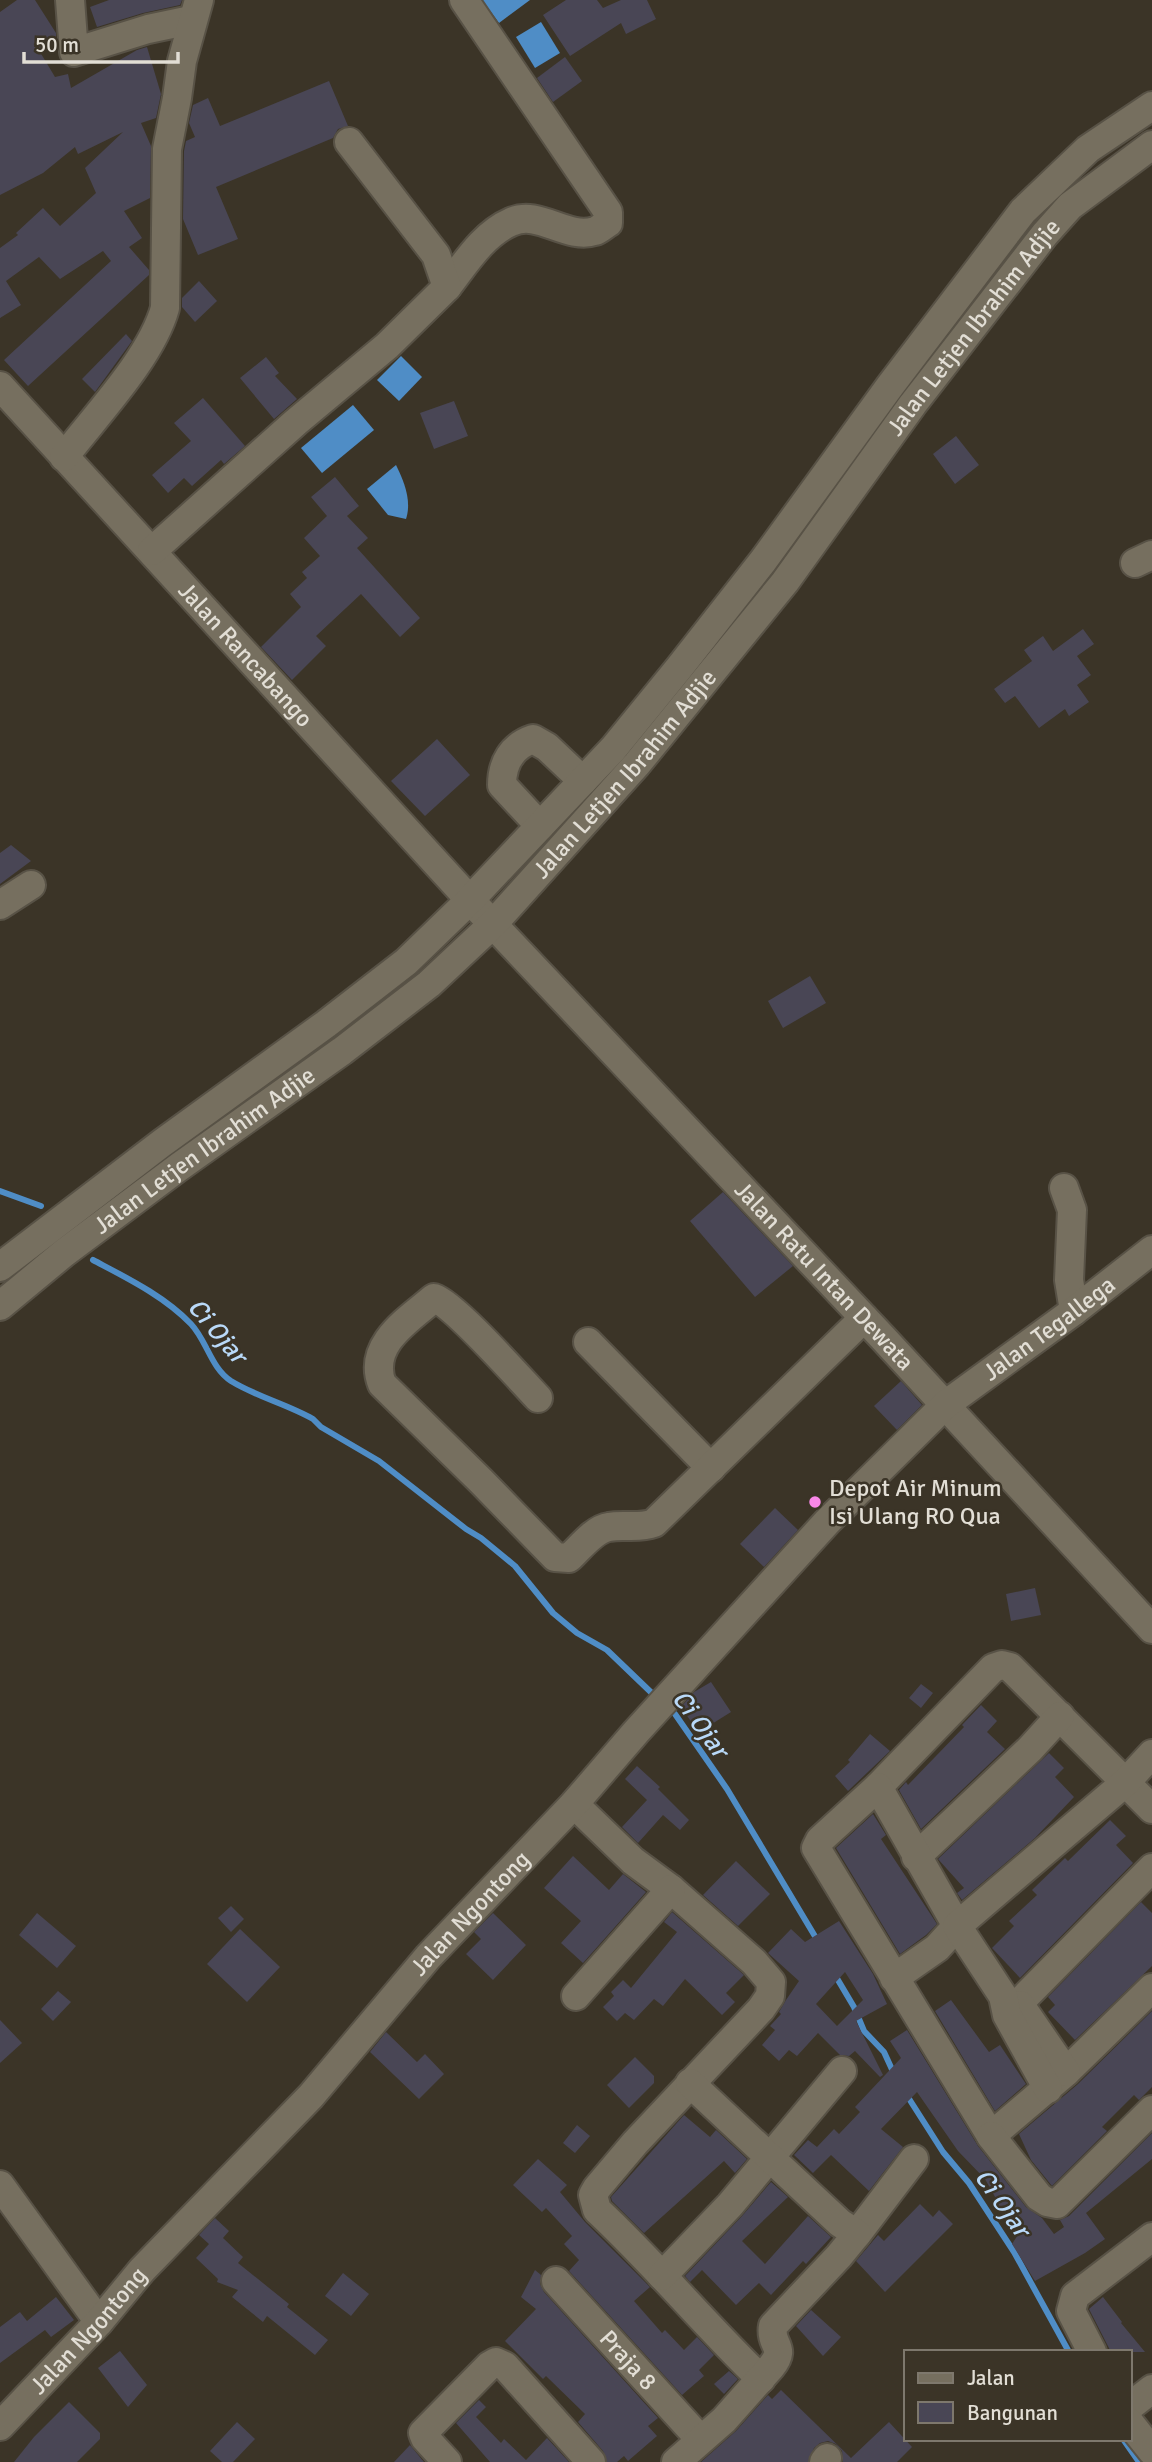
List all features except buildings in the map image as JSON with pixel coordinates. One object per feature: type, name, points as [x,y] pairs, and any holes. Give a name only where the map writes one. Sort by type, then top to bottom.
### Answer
[{"type":"street","points":[[71,0],[74,52],[148,30],[195,10]]},
{"type":"street","points":[[152,551],[296,422],[387,346],[447,287],[481,244],[497,230],[513,220],[536,219],[571,231],[595,232],[608,223],[608,212],[464,0]]},
{"type":"street","points":[[64,457],[144,354],[165,308],[167,149],[181,61],[195,10]]},
{"type":"street","name":"Jalan Letjen Ibrahim Adjie","points":[[0,1267],[406,962],[470,900],[621,739],[763,561],[890,386],[1023,211],[1088,149],[1152,106]]},
{"type":"street","points":[[349,142],[436,255],[447,287]]},
{"type":"street","name":"Jalan Letjen Ibrahim Adjie","points":[[0,1307],[158,1182],[342,1051],[429,984],[493,924],[637,764],[785,582],[913,404],[1045,234],[1070,206],[1152,145]]},
{"type":"street","name":"Jalan Rancabango","points":[[0,386],[493,924]]},
{"type":"street","points":[[763,561],[785,582]]},
{"type":"street","points":[[540,826],[502,785],[502,771],[511,753],[533,738],[548,747],[583,781]]},
{"type":"street","points":[[0,905],[31,885]]},
{"type":"street","name":"Jalan Ratu Intan Dewata","points":[[493,924],[1152,1629]]},
{"type":"street","points":[[1064,1188],[1072,1210],[1069,1280],[1074,1311]]},
{"type":"street","name":"Jalan Tegallega","points":[[945,1405],[1152,1250]]},
{"type":"street","points":[[538,1398],[457,1315],[442,1301],[434,1298],[385,1342],[379,1356],[377,1372],[382,1384],[555,1557],[569,1558],[601,1529],[654,1523],[864,1318]]},
{"type":"street","points":[[588,1342],[711,1468]]},
{"type":"street","name":"Jalan Ngontong","points":[[0,2426],[99,2322],[142,2270],[311,2095],[428,1957],[574,1804],[636,1731],[827,1522],[945,1405]]},
{"type":"street","points":[[1152,1809],[1127,1781],[1010,1667],[1002,1665],[993,1668],[878,1787],[820,1840],[816,1848],[991,2136],[1039,2197],[1046,2202],[1057,2204],[1152,2110]]},
{"type":"street","points":[[916,1857],[1030,1749],[1060,1716]]},
{"type":"street","points":[[894,1978],[937,1948],[957,1926],[1127,1781],[1152,1754]]},
{"type":"street","points":[[878,1787],[957,1926],[1011,1999],[1057,2081]]},
{"type":"street","points":[[574,1804],[633,1861],[671,1889],[754,1962],[771,1982],[769,1996],[761,2009],[635,2143],[593,2195],[597,2210],[761,2379]]},
{"type":"street","points":[[1011,1999],[1152,1868]]},
{"type":"street","points":[[576,1996],[671,1889]]},
{"type":"street","points":[[991,2136],[1057,2081],[1152,1988]]},
{"type":"street","points":[[662,2276],[771,2158],[842,2071]]},
{"type":"street","points":[[690,2083],[840,2223],[857,2234]]},
{"type":"street","points":[[676,2462],[724,2420],[779,2357],[779,2348],[772,2332],[774,2326],[839,2256],[914,2159]]},
{"type":"street","points":[[0,2185],[99,2322]]},
{"type":"street","points":[[1091,2350],[1071,2311],[1075,2296],[1152,2237]]},
{"type":"street","name":"Praja 8","points":[[556,2281],[699,2440]]},
{"type":"street","points":[[447,2462],[423,2433],[496,2362],[505,2366],[591,2462]]},
{"type":"street","points":[[1131,2405],[1152,2389]]},
{"type":"street","points":[[1131,2425],[1152,2451]]},
{"type":"water","points":[[482,0],[530,0],[499,23]]},
{"type":"water","points":[[541,22],[560,53],[535,68],[516,37]]},
{"type":"water","points":[[401,356],[422,377],[399,401],[377,380]]},
{"type":"water","points":[[353,405],[374,430],[322,473],[301,448]]},
{"type":"water","points":[[396,465],[408,498],[406,519],[388,515],[367,489]]},
{"type":"waterway","name":"Ci Ojar","points":[[0,1191],[41,1206]]},
{"type":"waterway","name":"Ci Ojar","points":[[93,1260],[145,1288],[180,1314],[196,1331],[224,1376],[251,1392],[313,1419],[321,1427],[379,1461],[481,1538],[515,1566],[553,1613],[577,1633],[607,1650],[658,1699]]},
{"type":"waterway","name":"Ci Ojar","points":[[669,1708],[727,1789],[819,1943]]},
{"type":"waterway","name":"Ci Ojar","points":[[835,1975],[854,2007],[864,2031],[884,2052],[895,2076]]},
{"type":"waterway","name":"Ci Ojar","points":[[906,2094],[943,2152],[969,2183],[1014,2252],[1068,2350]]},
{"type":"waterway","name":"Ci Ojar","points":[[1124,2441],[1139,2462]]},
{"type":"place","name":"Depot Air Minum Isi Ulang RO Qua","points":[[815,1502]]}]
